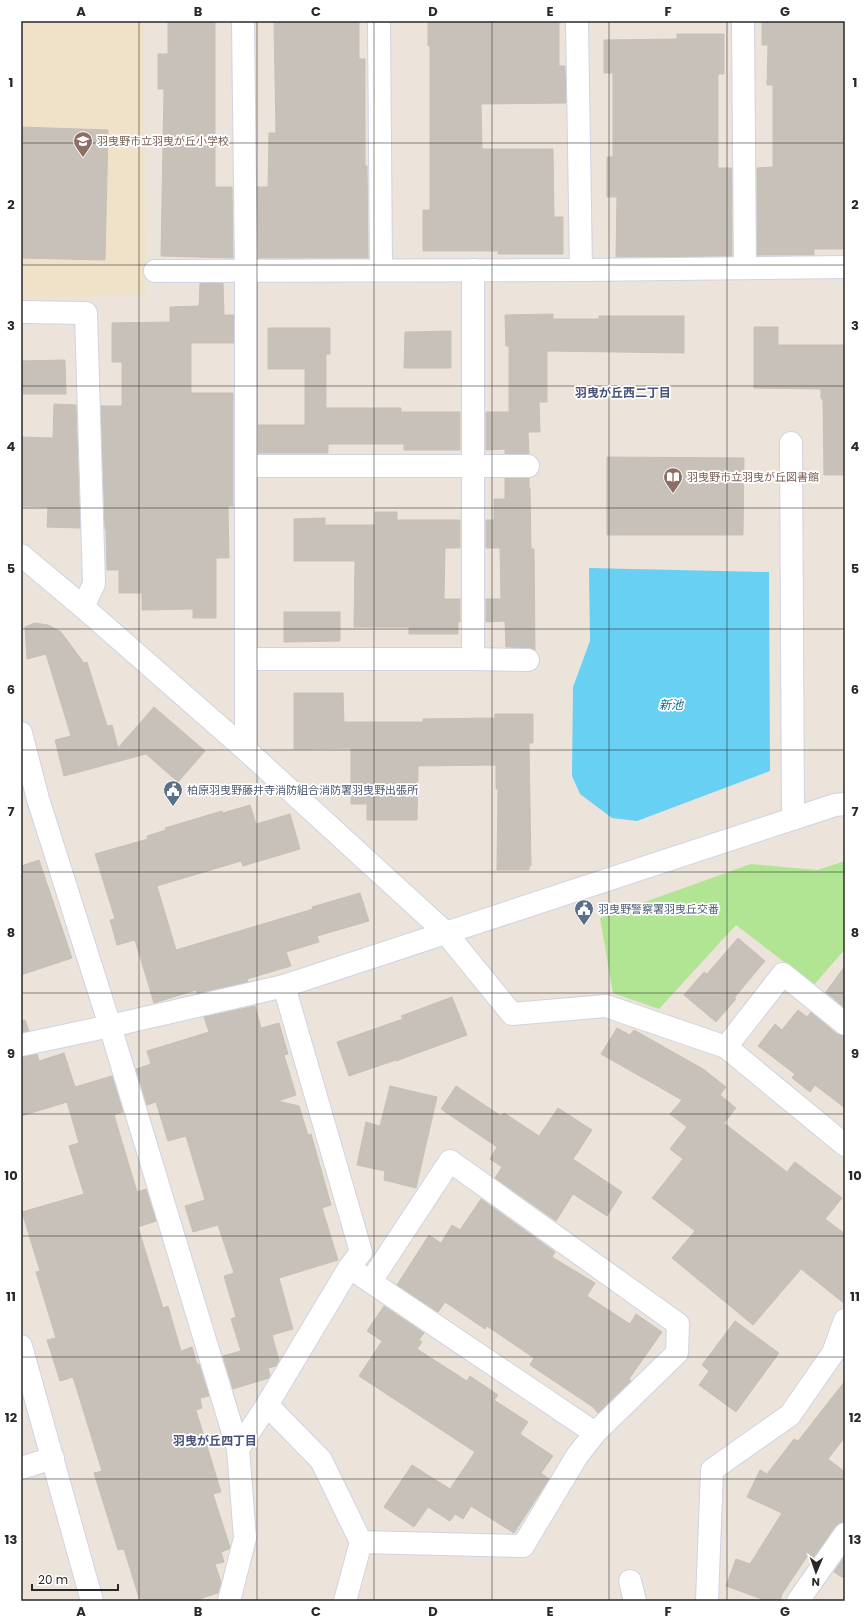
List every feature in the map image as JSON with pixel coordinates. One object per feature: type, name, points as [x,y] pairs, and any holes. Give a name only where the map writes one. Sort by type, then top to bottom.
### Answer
[{"type":"street","points":[[243,21],[246,271],[246,750]]},
{"type":"street","points":[[379,21],[382,270]]},
{"type":"street","points":[[577,21],[581,270]]},
{"type":"street","points":[[743,21],[745,268]]},
{"type":"street","points":[[155,271],[581,270],[845,267]]},
{"type":"street","points":[[473,270],[473,659]]},
{"type":"street","points":[[21,312],[86,313],[94,584],[83,607]]},
{"type":"street","points":[[791,443],[793,819]]},
{"type":"street","points":[[246,466],[528,466]]},
{"type":"street","points":[[21,555],[83,607],[246,750],[446,933],[512,1014],[606,1006],[726,1048],[845,1145]]},
{"type":"street","points":[[246,659],[528,660]]},
{"type":"street","points":[[21,733],[29,802],[110,1026],[238,1449],[245,1538],[229,1601]]},
{"type":"street","points":[[21,1045],[284,986],[835,804],[845,804]]},
{"type":"street","points":[[726,1048],[783,974],[845,1024]]},
{"type":"street","points":[[238,1449],[267,1405],[349,1268],[361,1252],[284,986]]},
{"type":"street","points":[[361,1542],[523,1546],[577,1456],[595,1433],[677,1353],[678,1324],[450,1161],[371,1281]]},
{"type":"street","points":[[349,1268],[371,1281],[595,1433]]},
{"type":"street","points":[[707,1601],[712,1470],[790,1415],[833,1353],[845,1320]]},
{"type":"street","points":[[21,1346],[92,1601]]},
{"type":"street","points":[[267,1405],[321,1460],[361,1542],[345,1601]]},
{"type":"street","points":[[21,1468],[53,1458]]},
{"type":"street","points":[[798,1601],[845,1534]]},
{"type":"street","points":[[630,1580],[636,1601]]},
{"type":"shaded area","name":"羽曳野市立羽曳が丘小学校","points":[[21,21],[143,21],[146,295],[21,299]]},
{"type":"green space","points":[[845,861],[845,949],[814,985],[736,925],[659,1009],[613,993],[600,918],[751,864],[817,870]]},
{"type":"water","name":"新池","points":[[589,568],[769,572],[770,771],[637,821],[612,818],[580,794],[572,776],[573,687],[590,641]]},
{"type":"building","points":[[168,21],[215,21],[215,187],[232,187],[233,258],[161,256],[164,89],[158,89],[158,54],[168,54]]},
{"type":"building","points":[[274,21],[359,21],[359,59],[365,59],[365,166],[367,166],[368,258],[258,258],[257,187],[268,187],[269,133],[276,133]]},
{"type":"building","points":[[428,21],[559,21],[559,66],[565,66],[566,103],[481,104],[482,149],[553,149],[554,217],[563,217],[563,254],[498,254],[498,251],[423,251],[423,210],[430,210],[430,46],[428,46]]},
{"type":"building","points":[[762,21],[845,21],[845,249],[814,249],[814,255],[757,255],[757,168],[773,167],[773,85],[767,85],[768,45],[762,45]]},
{"type":"building","points":[[677,34],[724,34],[724,74],[718,74],[718,168],[732,168],[732,256],[616,257],[617,197],[607,197],[607,157],[613,157],[613,73],[604,73],[604,40],[677,39]]},
{"type":"building","points":[[21,127],[108,130],[105,260],[21,258]]},
{"type":"building","points":[[200,283],[223,283],[224,315],[234,315],[234,343],[191,343],[191,393],[233,393],[233,506],[228,506],[229,558],[216,558],[216,618],[193,618],[193,609],[142,610],[142,593],[119,593],[119,570],[107,570],[105,529],[101,406],[122,406],[122,362],[112,362],[112,323],[170,322],[170,307],[199,306]]},
{"type":"building","points":[[553,314],[553,319],[599,319],[599,316],[684,316],[684,353],[547,351],[547,402],[539,402],[540,432],[528,432],[529,454],[505,454],[505,449],[486,450],[486,412],[509,412],[509,346],[506,346],[505,315]]},
{"type":"building","points":[[754,327],[778,327],[778,345],[845,345],[845,475],[824,475],[823,399],[821,399],[821,389],[754,388]]},
{"type":"building","points":[[268,328],[330,328],[330,354],[326,354],[326,408],[401,408],[401,412],[460,412],[460,450],[404,450],[404,444],[328,444],[328,453],[258,453],[258,425],[305,425],[305,369],[268,369]]},
{"type":"building","points":[[451,331],[451,368],[404,368],[405,332]]},
{"type":"building","points":[[65,360],[66,394],[21,394],[21,361]]},
{"type":"building","points":[[54,404],[76,405],[80,528],[47,527],[48,507],[21,506],[21,437],[53,438]]},
{"type":"building","points":[[607,457],[744,458],[743,535],[607,535]]},
{"type":"building","points":[[505,478],[529,478],[531,549],[534,549],[535,650],[528,648],[506,647],[505,621],[486,622],[486,599],[501,599],[500,548],[486,548],[486,520],[494,520],[494,499],[505,499]]},
{"type":"building","points":[[375,512],[397,512],[397,520],[460,520],[460,548],[445,548],[444,599],[460,599],[460,622],[458,622],[458,634],[409,634],[409,627],[354,627],[355,561],[294,561],[294,519],[325,518],[325,525],[375,525]]},
{"type":"building","points":[[284,612],[340,612],[340,641],[284,642]]},
{"type":"building","points":[[35,623],[48,625],[61,632],[84,663],[87,662],[107,726],[112,725],[118,748],[154,707],[205,751],[178,782],[146,754],[64,776],[55,740],[71,736],[46,654],[27,659],[25,627]]},
{"type":"building","points":[[294,693],[343,693],[344,722],[423,722],[423,719],[495,718],[495,714],[533,714],[533,743],[529,743],[531,866],[529,866],[529,870],[497,870],[498,789],[496,789],[496,765],[418,766],[417,820],[367,820],[367,804],[351,804],[351,748],[294,749]]},
{"type":"building","points":[[250,805],[256,824],[290,814],[300,849],[243,866],[241,861],[157,886],[176,950],[313,909],[312,907],[360,893],[369,921],[317,936],[319,942],[286,952],[291,966],[247,979],[248,982],[197,993],[196,990],[154,1003],[135,940],[117,945],[110,920],[115,919],[95,854],[148,839],[147,836],[166,830],[165,828],[222,811],[223,813]]},
{"type":"building","points":[[39,860],[72,958],[21,975],[21,866]]},
{"type":"building","points":[[738,938],[765,961],[716,1022],[684,995],[704,972],[707,974]]},
{"type":"building","points":[[845,966],[845,1008],[826,992]]},
{"type":"building","points":[[452,997],[467,1035],[396,1061],[349,1076],[337,1042],[403,1019],[401,1016]]},
{"type":"building","points":[[255,1006],[261,1028],[279,1023],[288,1054],[284,1055],[296,1095],[278,1101],[299,1106],[308,1135],[311,1134],[331,1205],[322,1208],[338,1260],[279,1278],[293,1329],[272,1335],[279,1360],[276,1366],[268,1368],[270,1375],[269,1378],[233,1389],[223,1356],[241,1351],[231,1319],[236,1317],[224,1276],[234,1273],[218,1225],[193,1232],[185,1206],[205,1200],[186,1136],[168,1141],[156,1102],[147,1105],[136,1069],[151,1064],[147,1051],[209,1032],[204,1017]]},
{"type":"building","points":[[798,1010],[807,1017],[811,1012],[837,1034],[845,1036],[845,1108],[815,1085],[810,1092],[792,1078],[795,1074],[758,1046],[775,1024],[782,1030]]},
{"type":"building","points":[[21,1020],[25,1020],[29,1031],[21,1032]]},
{"type":"building","points":[[617,1028],[630,1035],[634,1030],[703,1069],[726,1087],[720,1095],[736,1108],[724,1123],[787,1172],[795,1162],[842,1198],[825,1219],[845,1234],[845,1304],[801,1269],[753,1325],[672,1258],[695,1231],[652,1198],[683,1159],[670,1149],[687,1127],[670,1114],[682,1100],[601,1054]]},
{"type":"building","points":[[64,1053],[75,1087],[112,1076],[123,1112],[114,1115],[137,1192],[146,1189],[156,1221],[138,1227],[163,1308],[168,1306],[181,1351],[192,1347],[209,1396],[200,1398],[202,1408],[196,1410],[221,1492],[213,1494],[230,1547],[229,1549],[221,1552],[224,1562],[215,1564],[221,1582],[218,1593],[193,1601],[140,1601],[124,1549],[118,1550],[94,1473],[102,1471],[73,1377],[60,1381],[47,1340],[56,1338],[36,1272],[40,1271],[22,1212],[84,1194],[69,1146],[79,1143],[67,1102],[21,1116],[21,1057],[37,1054],[39,1061]]},
{"type":"building","points":[[390,1086],[437,1097],[416,1188],[384,1180],[385,1171],[357,1165],[366,1122],[380,1126]]},
{"type":"building","points":[[456,1086],[501,1116],[504,1113],[539,1136],[558,1108],[592,1130],[573,1159],[622,1192],[607,1216],[573,1194],[556,1221],[495,1178],[502,1167],[490,1159],[497,1147],[441,1109]]},
{"type":"building","points":[[481,1199],[555,1252],[552,1257],[595,1283],[587,1296],[630,1324],[636,1314],[662,1332],[629,1379],[631,1381],[598,1413],[593,1407],[530,1365],[534,1358],[487,1326],[485,1329],[445,1302],[438,1312],[397,1285],[429,1235],[441,1243],[452,1225],[460,1230]]},
{"type":"building","points":[[384,1306],[424,1333],[419,1340],[422,1342],[417,1349],[467,1381],[470,1376],[498,1395],[494,1400],[528,1422],[520,1434],[553,1456],[541,1473],[549,1479],[514,1533],[471,1506],[463,1519],[455,1514],[450,1521],[428,1507],[414,1527],[384,1507],[412,1465],[450,1489],[475,1452],[359,1376],[382,1341],[367,1331]]},
{"type":"building","points":[[735,1321],[779,1353],[736,1412],[699,1385],[709,1371],[702,1365]]},
{"type":"building","points":[[845,1381],[845,1437],[828,1459],[845,1472],[845,1522],[839,1523],[835,1527],[813,1558],[808,1555],[782,1594],[780,1601],[767,1601],[726,1586],[736,1559],[750,1564],[782,1513],[747,1497],[760,1470],[767,1474],[794,1439],[798,1441]]},
{"type":"building","points":[[845,1556],[845,1579],[834,1572]]},
{"type":"place","name":"羽曳野市立羽曳が丘小学校","points":[[83,158]]},
{"type":"place","name":"羽曳野市立羽曳が丘図書館","points":[[673,494]]},
{"type":"place","name":"柏原羽曳野藤井寺消防組合消防署羽曳野出張所","points":[[173,807]]},
{"type":"place","name":"羽曳野警察署羽曳丘交番","points":[[584,926]]},
{"type":"district","name":"羽曳が丘西二丁目","points":[[623,392]]},
{"type":"district","name":"羽曳が丘四丁目","points":[[215,1440]]}]
